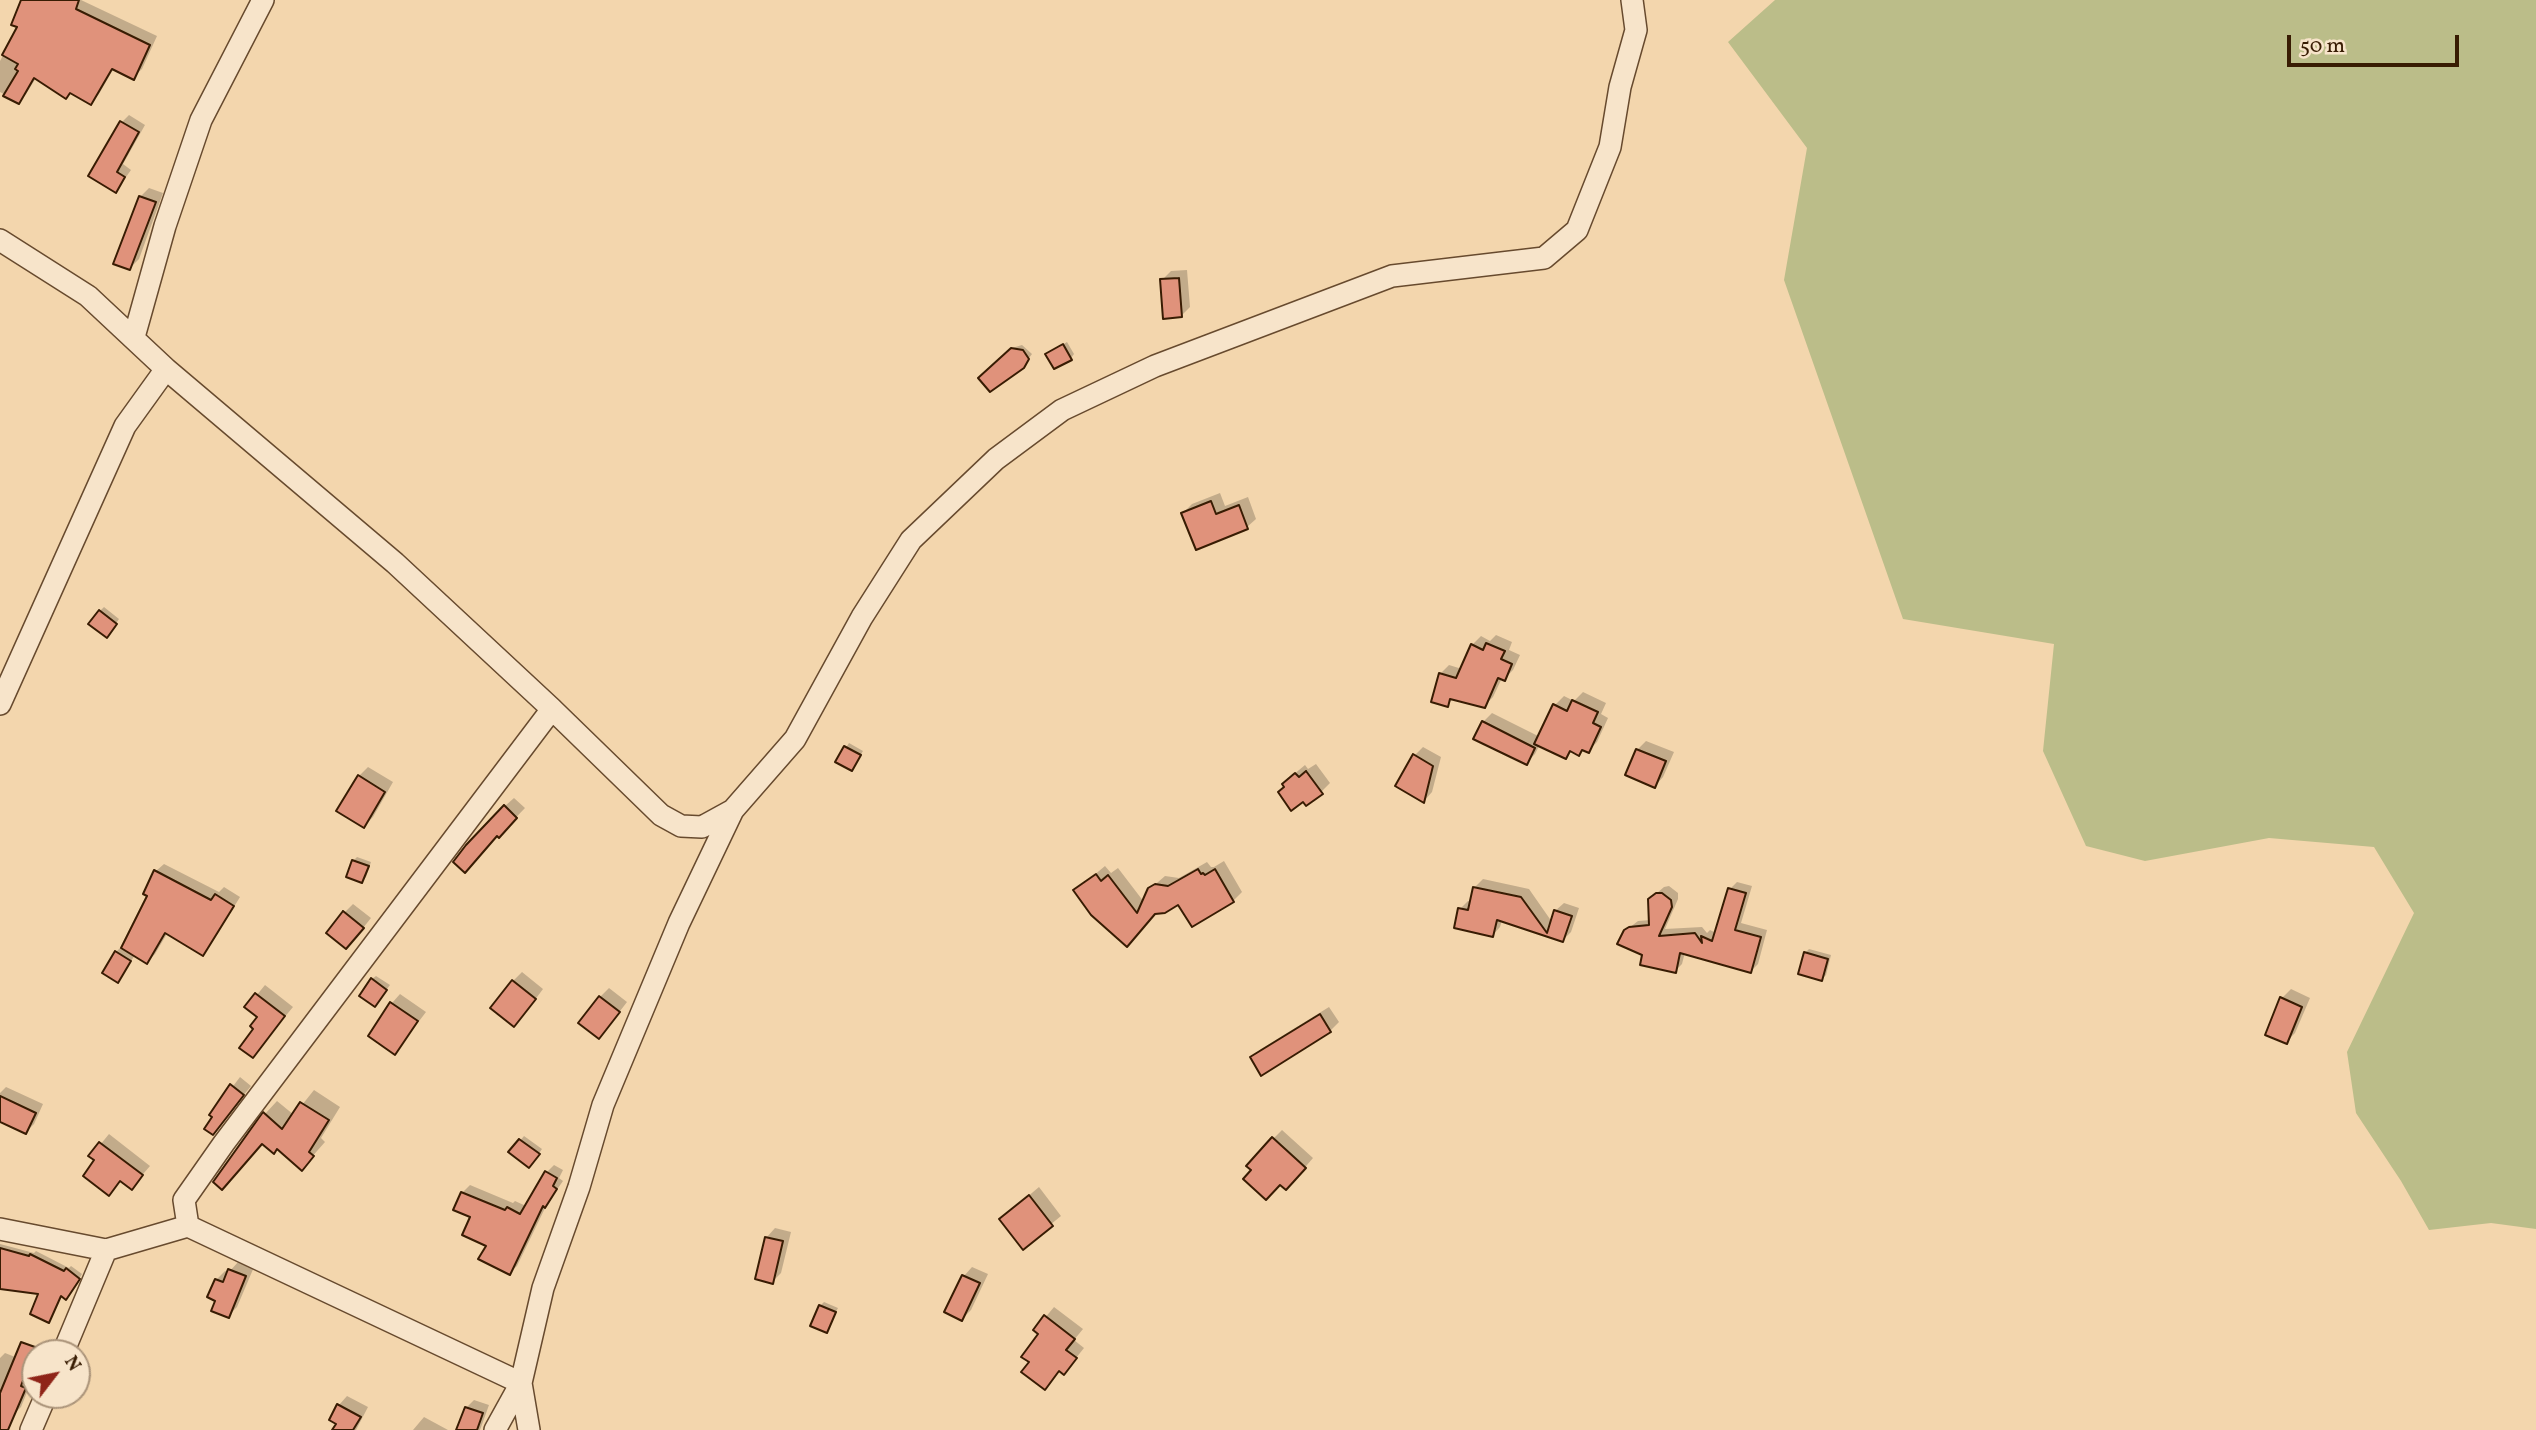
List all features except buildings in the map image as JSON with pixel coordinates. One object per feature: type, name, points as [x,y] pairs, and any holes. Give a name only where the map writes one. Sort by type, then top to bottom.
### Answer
[{"type":"street","points":[[134,337],[165,226],[201,120],[263,0]]},
{"type":"street","points":[[495,1430],[521,1383],[543,1288],[579,1187],[603,1105],[679,923],[733,810],[795,738],[862,617],[911,540],[996,459],[1062,410],[1154,366],[1392,276],[1544,258],[1577,230],[1610,147],[1620,87],[1636,30],[1632,0]]},
{"type":"street","points":[[0,240],[88,296],[166,369],[395,564],[552,709],[660,815],[681,826],[702,827],[733,810]]},
{"type":"street","points":[[0,704],[125,426],[166,369]]},
{"type":"street","points":[[188,1226],[184,1200],[552,709]]},
{"type":"street","points":[[0,1229],[106,1250],[188,1226],[521,1383]]},
{"type":"street","points":[[69,1339],[106,1250]]},
{"type":"street","points":[[521,1383],[529,1430]]},
{"type":"street","points":[[31,1430],[40,1409]]},
{"type":"green space","points":[[1775,0],[2536,0],[2536,1229],[2491,1223],[2429,1230],[2401,1181],[2356,1113],[2347,1052],[2414,913],[2374,847],[2269,838],[2145,861],[2086,846],[2043,751],[2054,644],[1903,619],[1784,280],[1807,148],[1728,42]]}]
